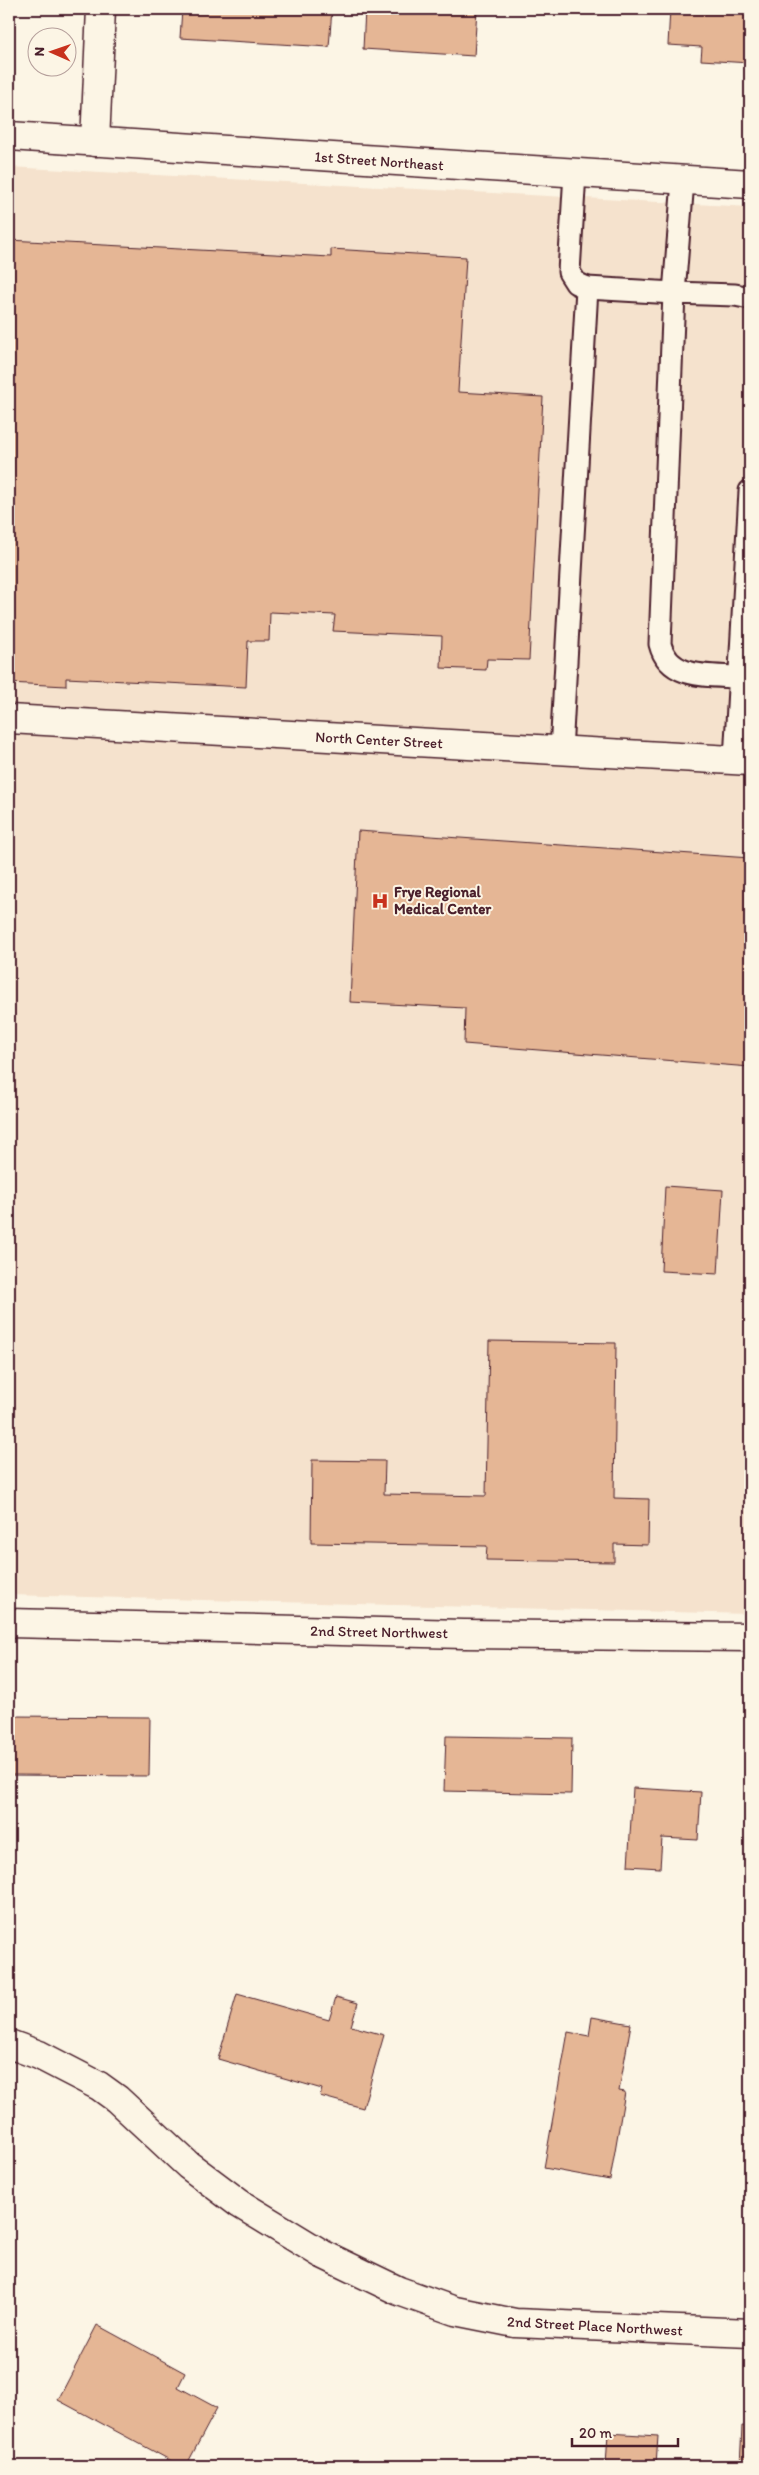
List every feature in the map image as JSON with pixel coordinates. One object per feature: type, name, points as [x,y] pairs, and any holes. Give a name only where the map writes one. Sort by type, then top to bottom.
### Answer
[{"type":"street","points":[[95,142],[101,9]]},
{"type":"street","name":"1st Street Northeast","points":[[9,136],[750,184]]},
{"type":"street","name":"North Center Street","points":[[9,720],[742,760]]},
{"type":"street","name":"2nd Street Northwest","points":[[9,1622],[464,1634],[750,1636]]},
{"type":"street","name":"2nd Street Place Northwest","points":[[9,2044],[39,2055],[99,2086],[117,2099],[188,2164],[240,2204],[322,2254],[399,2291],[455,2311],[515,2323],[750,2333]]},
{"type":"lane","points":[[575,173],[569,272],[576,283],[587,288],[674,294],[735,295],[750,298]]},
{"type":"lane","points":[[683,181],[674,294],[660,644],[663,656],[674,668],[687,673],[740,677]]},
{"type":"lane","points":[[561,750],[587,288]]},
{"type":"lane","points":[[742,760],[740,677],[750,491]]},
{"type":"shaded area","name":"Frye Regional Medical Center","points":[[9,167],[750,207],[750,1614],[9,1595]]},
{"type":"building","points":[[182,9],[332,9],[329,47],[180,38]]},
{"type":"building","points":[[365,9],[477,9],[474,56],[363,49]]},
{"type":"building","points":[[670,9],[750,9],[750,63],[701,60],[702,47],[668,45]]},
{"type":"building","points":[[9,240],[331,257],[331,249],[466,257],[458,392],[543,397],[529,660],[487,659],[486,670],[441,668],[442,636],[333,631],[335,615],[270,612],[269,641],[248,641],[246,687],[66,678],[66,686],[9,683]]},
{"type":"building","points":[[358,831],[750,858],[750,1067],[464,1044],[465,1008],[350,1002]]},
{"type":"building","points":[[665,1186],[723,1190],[718,1274],[661,1271]]},
{"type":"building","points":[[489,1341],[616,1343],[614,1498],[649,1499],[648,1545],[614,1544],[614,1562],[486,1560],[487,1546],[311,1543],[312,1460],[385,1461],[384,1494],[486,1496]]},
{"type":"building","points":[[10,1716],[150,1717],[149,1776],[9,1775]]},
{"type":"building","points":[[446,1736],[572,1738],[571,1794],[444,1791]]},
{"type":"building","points":[[633,1788],[701,1792],[698,1840],[662,1838],[660,1868],[628,1866]]},
{"type":"building","points":[[237,1994],[329,2020],[336,1997],[358,2003],[351,2026],[384,2035],[363,2108],[320,2096],[322,2089],[218,2059]]},
{"type":"building","points":[[592,2017],[631,2024],[619,2091],[625,2092],[610,2180],[544,2168],[568,2032],[589,2036]]},
{"type":"building","points":[[97,2325],[185,2373],[178,2387],[217,2408],[186,2466],[181,2466],[58,2400]]},
{"type":"building","points":[[742,2426],[750,2427],[750,2466],[740,2466]]},
{"type":"building","points":[[608,2433],[658,2436],[656,2466],[606,2466]]},
{"type":"place","name":"Frye Regional Medical Center","points":[[380,901]]}]
